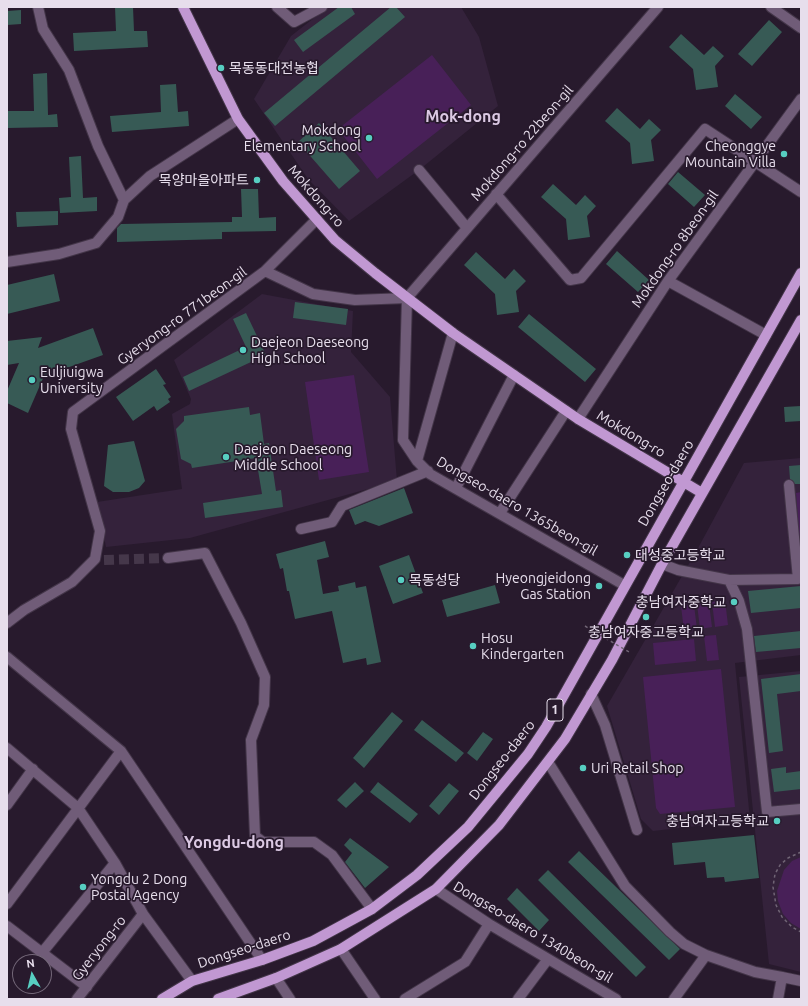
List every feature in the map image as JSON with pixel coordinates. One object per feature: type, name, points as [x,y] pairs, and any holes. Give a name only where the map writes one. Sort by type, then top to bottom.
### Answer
[{"type":"main road","name":"Mokdong-ro","points":[[183,7],[238,119],[282,181],[335,240],[453,333],[566,411],[702,493]]},
{"type":"main road","name":"Dongseo-daero","points":[[162,999],[192,981],[262,960],[313,940],[372,910],[418,875],[468,827],[528,754],[546,727],[624,585],[801,272]]},
{"type":"main road","name":"1","points":[[218,999],[276,978],[341,949],[436,889],[499,825],[565,739],[592,694],[612,660],[662,564],[801,320]]},
{"type":"street","points":[[38,7],[43,29],[68,70],[98,146],[124,200]]},
{"type":"street","points":[[277,7],[294,22],[322,7]]},
{"type":"street","name":"Mokdong-ro 22beon-gil","points":[[408,298],[658,7]]},
{"type":"street","points":[[771,7],[801,28]]},
{"type":"street","name":"Mokdong-ro 8beon-gil","points":[[578,419],[668,281],[801,99]]},
{"type":"street","points":[[7,262],[59,254],[96,243],[118,218],[124,200],[150,176],[238,119]]},
{"type":"street","points":[[496,194],[570,280],[581,278],[705,129],[801,192]]},
{"type":"street","points":[[419,170],[467,228]]},
{"type":"street","name":"Gyeryong-ro 771beon-gil","points":[[7,623],[24,610],[72,582],[100,559],[100,531],[71,429],[73,412],[265,272],[317,219]]},
{"type":"street","points":[[265,272],[313,294],[355,300],[408,298]]},
{"type":"street","points":[[668,281],[766,335]]},
{"type":"street","name":"Dongseo-daero 1365beon-gil","points":[[408,298],[403,440],[417,461],[428,471],[456,488],[624,585]]},
{"type":"street","points":[[417,461],[453,333]]},
{"type":"street","points":[[456,488],[514,375]]},
{"type":"street","points":[[500,513],[566,411]]},
{"type":"street","points":[[301,529],[332,522],[342,506],[428,471]]},
{"type":"street","points":[[662,564],[678,570],[729,580],[798,579],[789,485]]},
{"type":"street","points":[[168,558],[205,553],[241,623],[265,677],[264,705],[251,740],[255,836],[263,842],[314,842],[332,855],[372,910]]},
{"type":"street","points":[[729,580],[739,601],[747,629],[767,812],[801,809]]},
{"type":"street","points":[[7,657],[121,751],[262,960]]},
{"type":"street","points":[[592,694],[604,725],[637,830]]},
{"type":"street","points":[[7,748],[78,808],[114,863],[144,914],[192,981]]},
{"type":"street","points":[[7,904],[121,751]]},
{"type":"street","points":[[548,762],[624,886],[670,932],[684,944],[706,955],[755,972],[801,981]]},
{"type":"street","points":[[7,805],[33,769]]},
{"type":"street","points":[[7,926],[41,954],[114,863]]},
{"type":"street","name":"Dongseo-daero 1340beon-gil","points":[[436,889],[488,924],[616,999]]},
{"type":"street","name":"Gyeryong-ro","points":[[77,999],[144,914]]},
{"type":"street","points":[[405,999],[465,962],[488,924]]},
{"type":"street","points":[[341,949],[375,999]]},
{"type":"street","points":[[674,999],[706,955]]},
{"type":"street","points":[[518,999],[548,959]]},
{"type":"street","points":[[52,962],[87,987]]},
{"type":"street","points":[[778,999],[782,977]]},
{"type":"street","points":[[276,978],[290,999]]},
{"type":"path","points":[[585,626],[629,652]]},
{"type":"path","points":[[801,852],[788,858],[780,865],[775,874],[773,887],[776,905],[782,917],[792,927],[801,932]]},
{"type":"shaded area","name":"Mokdong Elementary School","points":[[328,7],[461,7],[479,37],[498,106],[419,170],[349,221],[308,179],[254,99],[291,36]]},
{"type":"shaded area","points":[[432,55],[471,105],[377,179],[338,129]]},
{"type":"shaded area","points":[[262,294],[353,311],[351,352],[390,397],[397,481],[190,538],[106,547],[97,502],[182,489],[172,414],[190,404],[191,399],[174,360]]},
{"type":"shaded area","points":[[354,375],[369,472],[319,480],[305,382]]},
{"type":"shaded area","name":"충남여자중학교","points":[[801,458],[801,655],[735,663],[750,820],[653,831],[641,819],[607,706],[697,550],[744,463]]},
{"type":"shaded area","points":[[801,492],[801,559],[796,493]]},
{"type":"shaded area","points":[[725,600],[728,625],[715,627],[712,602]]},
{"type":"shaded area","points":[[709,603],[712,627],[700,629],[697,604]]},
{"type":"shaded area","points":[[694,605],[697,629],[684,631],[681,606]]},
{"type":"shaded area","points":[[716,635],[719,660],[707,661],[704,636]]},
{"type":"shaded area","points":[[694,639],[696,661],[655,665],[653,643]]},
{"type":"shaded area","points":[[721,669],[735,807],[660,814],[656,808],[643,677]]},
{"type":"shaded area","name":"충남여자고등학교","points":[[801,671],[801,972],[769,964],[739,677]]},
{"type":"shaded area","points":[[801,857],[801,929],[791,923],[783,914],[778,901],[777,891],[784,870],[792,861]]},
{"type":"building","points":[[115,7],[133,7],[134,31],[147,31],[148,47],[74,51],[73,33],[116,31]]},
{"type":"building","points":[[339,7],[351,7],[355,14],[303,52],[294,40]]},
{"type":"building","points":[[391,7],[396,7],[405,17],[275,126],[264,113]]},
{"type":"building","points":[[21,10],[21,24],[7,25],[7,11]]},
{"type":"building","points":[[769,20],[782,32],[752,66],[738,54]]},
{"type":"building","points":[[681,34],[704,55],[713,46],[724,56],[715,66],[718,87],[696,90],[693,69],[669,47]]},
{"type":"building","points":[[47,73],[48,115],[57,114],[58,127],[7,128],[7,111],[34,111],[33,74]]},
{"type":"building","points":[[176,84],[178,112],[188,111],[189,126],[112,132],[110,116],[161,112],[160,85]]},
{"type":"building","points":[[735,94],[762,117],[751,129],[725,106]]},
{"type":"building","points":[[617,108],[640,129],[649,119],[661,130],[651,140],[654,161],[632,164],[630,143],[605,121]]},
{"type":"building","points":[[319,123],[360,171],[339,189],[298,142]]},
{"type":"building","points":[[81,156],[83,198],[97,197],[97,211],[60,213],[59,198],[71,197],[69,157]]},
{"type":"building","points":[[678,172],[705,195],[694,207],[668,184]]},
{"type":"building","points":[[553,184],[576,205],[585,195],[596,206],[587,216],[590,237],[568,240],[566,219],[541,197]]},
{"type":"building","points":[[241,189],[258,189],[259,218],[276,217],[276,231],[222,232],[222,239],[117,242],[117,228],[121,224],[232,222],[232,217],[242,217]]},
{"type":"building","points":[[58,211],[58,225],[17,227],[16,212]]},
{"type":"building","points":[[617,251],[649,280],[638,292],[606,264]]},
{"type":"building","points":[[476,252],[505,279],[514,269],[526,281],[516,291],[519,312],[497,315],[495,294],[464,265]]},
{"type":"building","points":[[54,274],[60,301],[7,314],[7,285]]},
{"type":"building","points":[[295,302],[348,309],[346,325],[293,318]]},
{"type":"building","points":[[246,313],[266,355],[189,391],[183,377],[246,347],[233,319]]},
{"type":"building","points":[[529,314],[596,369],[585,382],[518,327]]},
{"type":"building","points":[[93,328],[103,355],[44,376],[28,413],[7,403],[7,391],[19,363],[7,365],[7,341],[42,337],[38,348]]},
{"type":"building","points":[[156,369],[166,384],[163,385],[171,397],[168,399],[170,402],[157,411],[154,406],[133,421],[116,397]]},
{"type":"building","points":[[801,406],[801,421],[785,422],[784,407]]},
{"type":"building","points":[[249,407],[250,415],[260,413],[264,444],[269,443],[276,491],[281,490],[283,507],[205,518],[203,503],[262,494],[256,458],[192,468],[191,464],[181,459],[176,429],[184,421],[184,416]]},
{"type":"building","points":[[134,441],[145,481],[139,488],[129,492],[113,492],[104,486],[108,445]]},
{"type":"building","points":[[801,465],[801,484],[795,484],[790,479],[789,466]]},
{"type":"building","points":[[404,488],[413,513],[379,526],[365,521],[355,525],[349,510]]},
{"type":"building","points":[[325,541],[329,557],[317,560],[323,594],[339,591],[338,586],[355,582],[356,588],[366,586],[381,662],[367,665],[366,658],[343,663],[332,611],[295,619],[289,591],[287,591],[283,568],[280,569],[276,554]]},
{"type":"building","name":"목동성당","points":[[409,555],[423,593],[393,604],[379,566]]},
{"type":"building","points":[[495,585],[500,603],[447,617],[442,600]]},
{"type":"building","points":[[801,586],[801,608],[751,613],[748,591]]},
{"type":"building","points":[[801,631],[801,648],[756,652],[754,636]]},
{"type":"building","points":[[801,674],[801,691],[777,694],[783,751],[769,753],[761,679]]},
{"type":"building","points":[[392,712],[403,721],[364,768],[353,758]]},
{"type":"building","points":[[422,720],[464,753],[456,762],[414,730]]},
{"type":"building","points":[[483,732],[493,739],[477,761],[467,753]]},
{"type":"building","points":[[786,767],[786,773],[801,771],[801,789],[774,792],[771,769]]},
{"type":"building","points":[[355,782],[364,791],[346,808],[337,800]]},
{"type":"building","points":[[378,782],[418,814],[410,823],[370,792]]},
{"type":"building","points":[[449,783],[459,791],[439,815],[429,806]]},
{"type":"building","points":[[754,835],[759,878],[725,882],[724,877],[707,878],[705,862],[674,865],[672,843]]},
{"type":"building","points":[[350,838],[389,867],[365,888],[345,862],[352,853],[344,845]]},
{"type":"building","points":[[579,851],[680,949],[669,960],[568,862]]},
{"type":"building","points":[[548,870],[646,967],[636,977],[538,880]]},
{"type":"building","points":[[517,888],[549,920],[539,931],[507,899]]},
{"type":"tunnel","points":[[104,560],[168,558]]},
{"type":"place","name":"목동동대전농협","points":[[221,68]]},
{"type":"place","name":"Mokdong Elementary School","points":[[369,138]]},
{"type":"place","name":"Cheonggye Mountain Villa","points":[[784,154]]},
{"type":"place","name":"목양마을아파트","points":[[257,180]]},
{"type":"place","name":"Daejeon Daeseong High School","points":[[243,350]]},
{"type":"place","name":"Euljiuigwa University","points":[[32,380]]},
{"type":"place","name":"Daejeon Daeseong Middle School","points":[[226,457]]},
{"type":"place","name":"대성중고등학교","points":[[627,555]]},
{"type":"place","name":"목동성당","points":[[401,580]]},
{"type":"place","name":"Hyeongjeidong Gas Station","points":[[599,586]]},
{"type":"place","name":"충남여자중학교","points":[[734,602]]},
{"type":"place","name":"충남여자중고등학교","points":[[646,617]]},
{"type":"place","name":"Hosu Kindergarten","points":[[473,646]]},
{"type":"place","name":"Uri Retail Shop","points":[[583,768]]},
{"type":"place","name":"충남여자고등학교","points":[[777,821]]},
{"type":"place","name":"Yongdu 2 Dong Postal Agency","points":[[83,887]]},
{"type":"district","name":"Mok-dong","points":[[463,117]]},
{"type":"district","name":"Yongdu-dong","points":[[234,843]]}]
